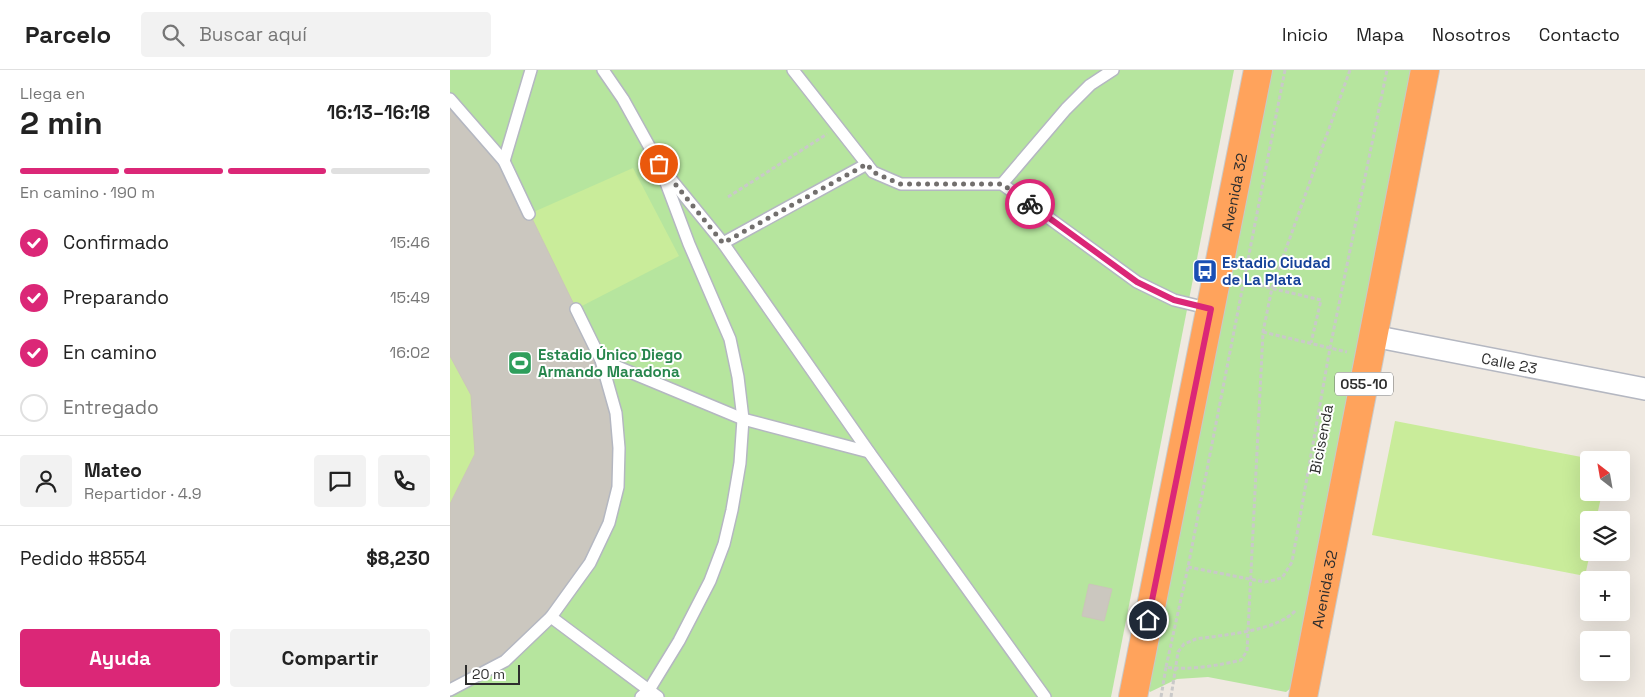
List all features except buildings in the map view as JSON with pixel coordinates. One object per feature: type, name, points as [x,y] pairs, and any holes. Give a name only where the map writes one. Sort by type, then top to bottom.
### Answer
[{"type":"highway","name":"Avenida 32","points":[[1133,697],[1211,309],[1231,278],[1258,70]]},
{"type":"highway","name":"Avenida 32","points":[[1303,697],[1425,70]]},
{"type":"street","name":"Calle 23","points":[[1372,347],[1645,389]]},
{"type":"lane","points":[[504,161],[531,70]]},
{"type":"lane","points":[[603,70],[623,99],[659,164],[689,244],[730,339],[738,377],[743,419],[740,463],[724,544],[710,581],[679,641],[645,694]]},
{"type":"lane","points":[[793,70],[873,172],[900,184],[1002,184],[1137,282],[1174,300],[1211,309]]},
{"type":"lane","points":[[1002,184],[1066,108],[1090,85],[1113,70]]},
{"type":"lane","points":[[450,99],[504,161],[529,214]]},
{"type":"lane","points":[[659,164],[723,243],[869,452],[1045,697]]},
{"type":"lane","points":[[723,243],[867,164]]},
{"type":"lane","points":[[450,690],[505,661],[551,617],[590,563],[609,523],[618,487],[619,448],[616,413],[601,360],[576,309]]},
{"type":"lane","points":[[601,360],[743,419],[869,452]]},
{"type":"lane","points":[[551,617],[645,694],[658,697]]},
{"type":"path","points":[[1161,697],[1188,567],[1231,278],[1285,70]]},
{"type":"path","points":[[1166,667],[1175,669],[1230,663],[1241,660],[1247,651],[1263,332],[1272,288],[1350,70]]},
{"type":"path","points":[[1188,567],[1265,582],[1282,578],[1292,562],[1330,348],[1387,70]]},
{"type":"path","points":[[728,197],[838,127]]},
{"type":"path","points":[[1231,278],[1321,300],[1310,343]]},
{"type":"path","points":[[1263,332],[1330,348],[1372,347]]},
{"type":"path","points":[[1171,697],[1178,652],[1184,644],[1196,639],[1273,625],[1290,618],[1300,605]]},
{"type":"green space","points":[[450,70],[1234,70],[1111,697],[450,697]]},
{"type":"green space","points":[[1266,70],[1412,70],[1291,688],[1286,692],[1208,677],[1177,679],[1150,692],[1146,687]]},
{"type":"green space","name":"Estadio Único Diego Armando Maradona","points":[[450,113],[529,214],[633,168],[679,256],[576,309],[450,678]]},
{"type":"green space","points":[[1395,421],[1580,457],[1580,501],[1600,501],[1598,511],[1580,511],[1580,561],[1588,561],[1586,571],[1580,571],[1580,575],[1372,535]]},
{"type":"way so far","points":[[659,164],[723,243],[867,164],[873,172],[900,184],[1002,184],[1030,204]]},
{"type":"place","name":"Estadio Ciudad de La Plata","points":[[1205,271]]},
{"type":"place","name":"Estadio Único Diego Armando Maradona","points":[[520,363]]},
{"type":"route","points":[[1030,204],[1137,282],[1174,300],[1211,309],[1148,620]]}]
